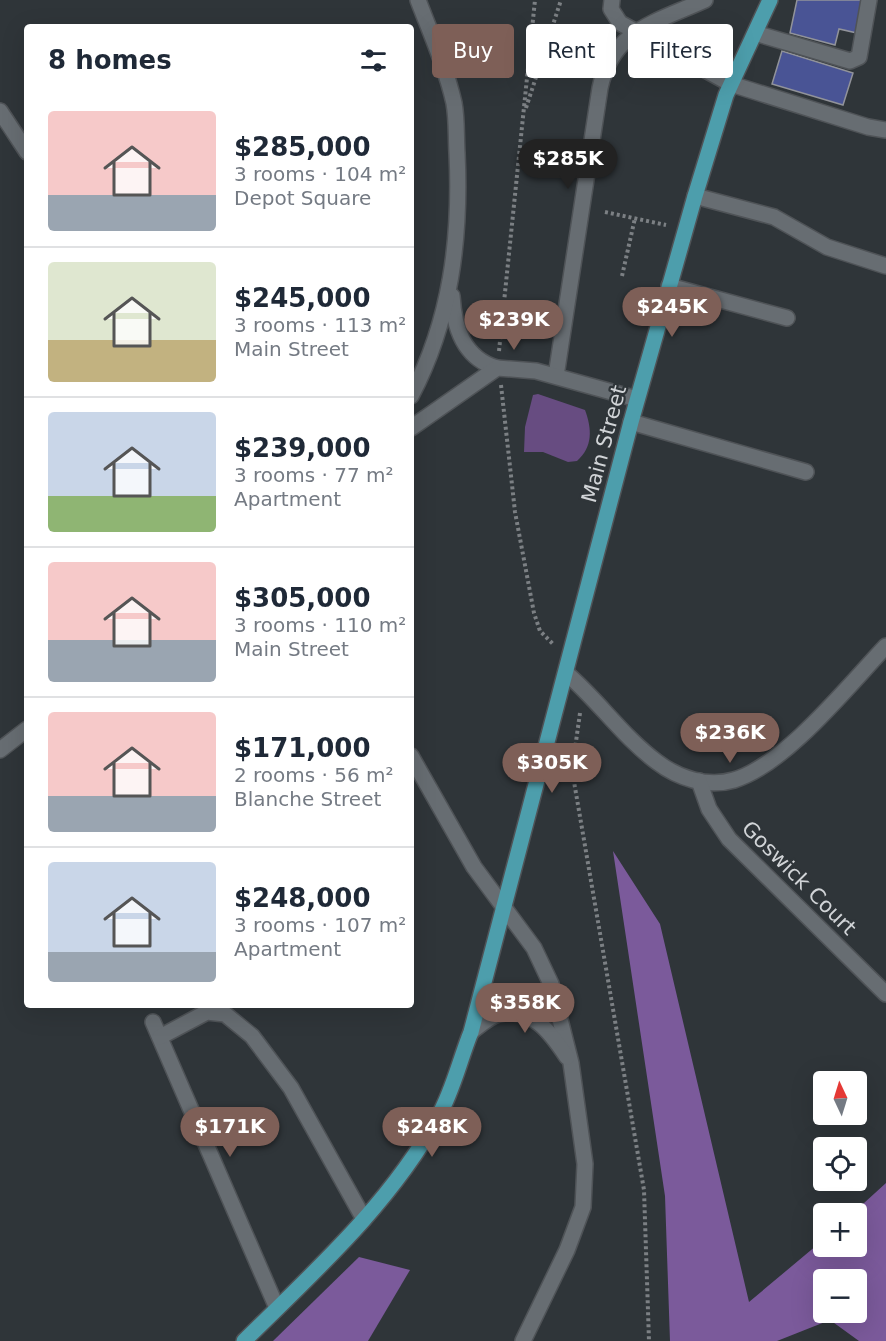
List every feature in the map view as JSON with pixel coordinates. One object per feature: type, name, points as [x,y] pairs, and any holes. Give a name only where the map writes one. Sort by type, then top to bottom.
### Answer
[{"type":"main road","name":"Main Street","points":[[244,1341],[364,1219],[399,1179],[439,1115],[471,1032],[637,399],[695,196],[731,84],[770,0]]},
{"type":"street","points":[[414,389],[439,330],[451,287],[459,192],[454,105],[438,51],[418,0]]},
{"type":"street","points":[[612,0],[611,9],[620,23],[628,28]]},
{"type":"street","points":[[652,24],[705,0]]},
{"type":"street","points":[[755,33],[850,61],[859,57],[869,0]]},
{"type":"street","points":[[556,376],[602,77],[616,48],[628,37]]},
{"type":"street","points":[[720,78],[731,84],[868,127],[886,130]]},
{"type":"street","points":[[2,119],[24,148]]},
{"type":"street","points":[[695,196],[774,216],[827,247],[886,266]]},
{"type":"street","points":[[669,286],[786,318]]},
{"type":"street","points":[[451,287],[461,340],[483,362],[497,368],[524,368],[637,399]]},
{"type":"street","points":[[414,426],[497,368]]},
{"type":"street","points":[[631,422],[806,472]]},
{"type":"street","points":[[566,673],[588,691],[649,756],[672,772],[699,781],[717,783],[734,780],[771,761],[817,718],[886,646]]},
{"type":"street","points":[[0,750],[24,731]]},
{"type":"street","points":[[414,761],[474,867],[534,948],[551,984],[571,1063],[585,1164],[584,1207],[567,1251],[523,1341]]},
{"type":"street","name":"Goswick Court","points":[[699,781],[709,809],[729,839],[886,994]]},
{"type":"street","points":[[160,1037],[207,1012],[225,1014],[252,1036],[291,1088],[364,1219]]},
{"type":"street","points":[[471,1032],[499,1014],[525,1015],[547,1027],[571,1063]]},
{"type":"street","points":[[153,1022],[277,1308]]},
{"type":"path","points":[[499,348],[535,0]]},
{"type":"path","points":[[524,115],[561,0]]},
{"type":"path","points":[[605,212],[666,225]]},
{"type":"path","points":[[622,276],[635,218]]},
{"type":"path","points":[[502,387],[515,512],[534,614],[540,630],[556,646]]},
{"type":"path","points":[[572,770],[644,1190],[649,1341]]},
{"type":"shaded area","points":[[538,394],[585,410],[590,437],[586,450],[577,461],[568,462],[543,452],[524,452],[525,427],[533,395]]},
{"type":"shaded area","points":[[613,851],[660,924],[749,1302],[813,1248],[813,1257],[867,1257],[867,1203],[864,1203],[886,1183],[886,1341],[859,1341],[834,1323],[867,1323],[867,1269],[813,1269],[813,1323],[822,1323],[777,1341],[670,1341],[665,1196]]},
{"type":"shaded area","points":[[359,1257],[410,1270],[368,1341],[273,1341]]},
{"type":"building","points":[[797,0],[863,0],[857,33],[839,29],[835,45],[790,33]]},
{"type":"building","points":[[782,51],[853,73],[843,105],[772,84]]}]
